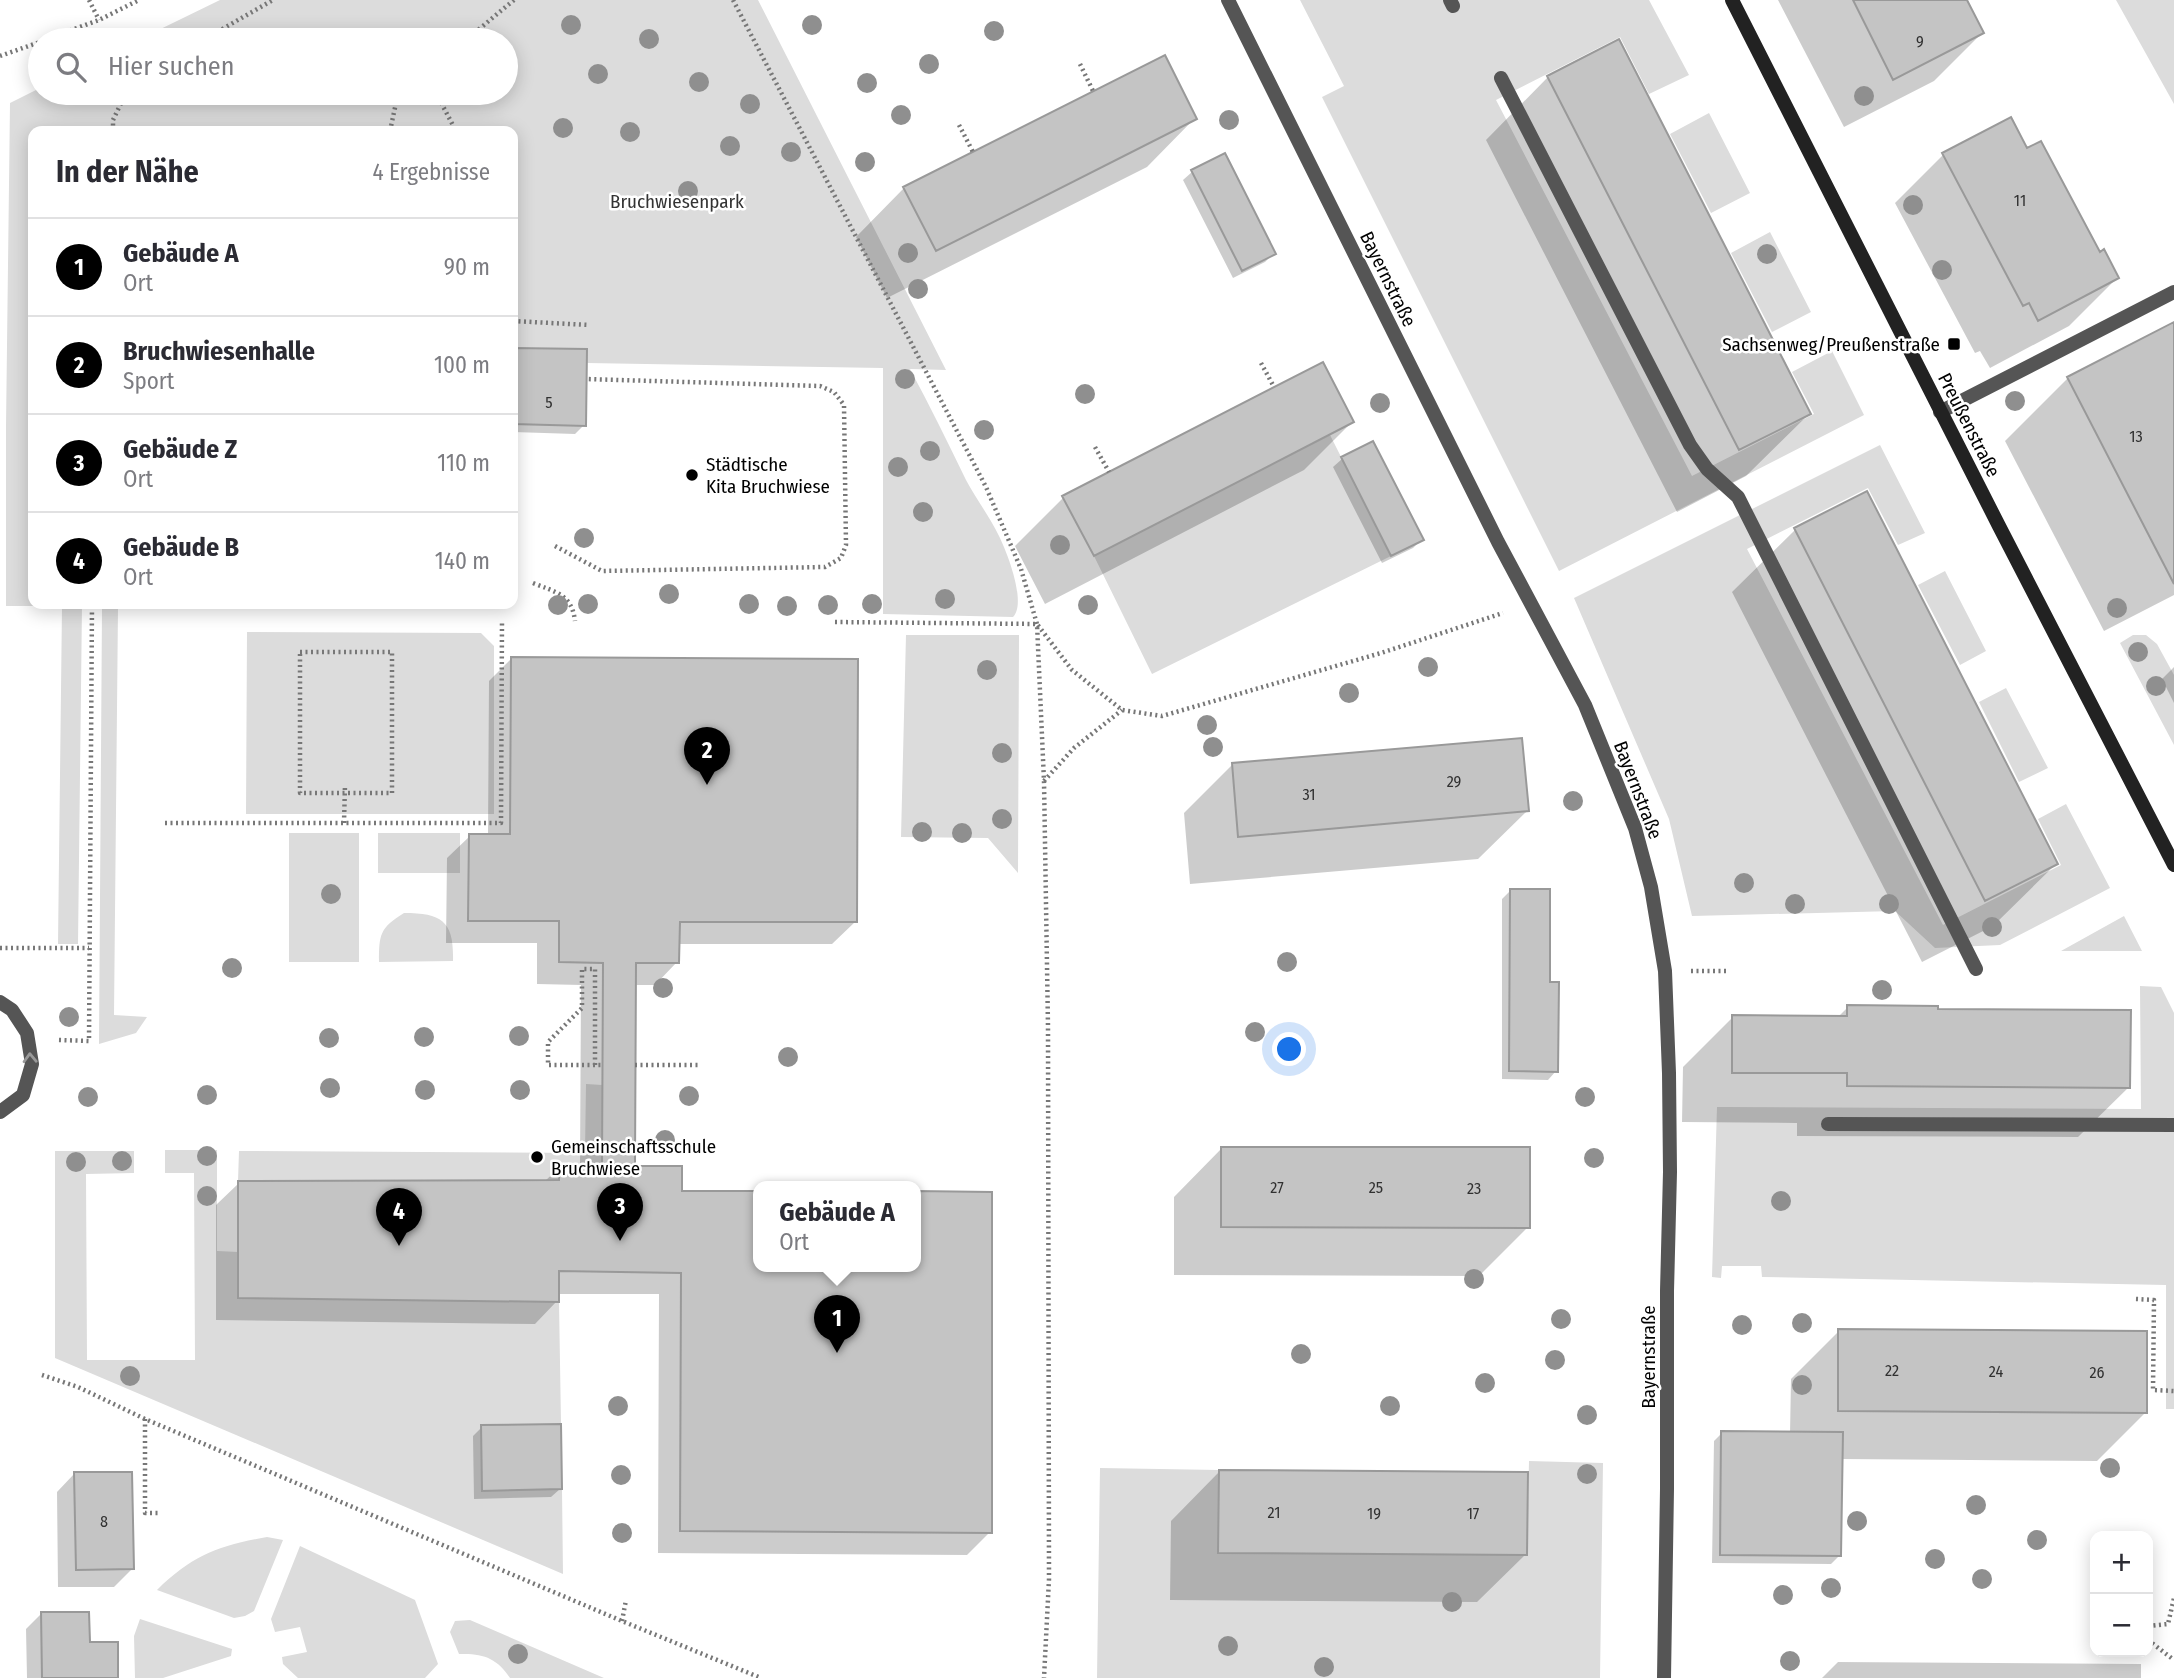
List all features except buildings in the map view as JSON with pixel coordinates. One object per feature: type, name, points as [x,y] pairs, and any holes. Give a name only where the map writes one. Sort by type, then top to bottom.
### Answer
[{"type":"street","name":"Bayernstraße","points":[[1228,0],[1375,295],[1585,705],[1635,828],[1651,887],[1665,971],[1668,1021],[1670,1172],[1664,1678]]},
{"type":"street","name":"Preußenstraße","points":[[1732,0],[1940,412],[2174,865]]},
{"type":"street","points":[[1501,78],[1690,445],[1707,469],[1738,497],[1976,969]]},
{"type":"street","points":[[1940,412],[2174,292]]},
{"type":"street","points":[[0,1002],[12,1010],[27,1033],[32,1064],[23,1095],[0,1112]]},
{"type":"street","points":[[1828,1124],[2174,1125]]},
{"type":"path","points":[[89,0],[99,20]]},
{"type":"path","points":[[77,28],[139,0]]},
{"type":"path","points":[[224,28],[273,0]]},
{"type":"path","points":[[480,28],[514,0]]},
{"type":"path","points":[[733,0],[986,487],[1021,569],[1037,624],[1044,781],[1048,1027],[1049,1578],[1044,1678]]},
{"type":"path","points":[[0,56],[28,46]]},
{"type":"path","points":[[1080,64],[1093,91]]},
{"type":"path","points":[[113,126],[120,105]]},
{"type":"path","points":[[391,126],[396,105]]},
{"type":"path","points":[[442,105],[453,126]]},
{"type":"path","points":[[959,125],[973,152]]},
{"type":"path","points":[[518,321],[589,325]]},
{"type":"path","points":[[1261,363],[1274,387]]},
{"type":"path","points":[[555,546],[602,571],[825,567],[841,558],[846,545],[844,405],[834,392],[820,387],[586,379]]},
{"type":"path","points":[[1095,447],[1109,472]]},
{"type":"path","points":[[533,583],[563,595],[574,610],[575,621]]},
{"type":"path","points":[[1037,624],[1072,670],[1122,710],[1162,716],[1381,653],[1500,614],[1530,601]]},
{"type":"path","points":[[59,1041],[89,1041],[92,609]]},
{"type":"path","points":[[165,823],[501,823],[502,620]]},
{"type":"path","points":[[835,622],[1037,624]]},
{"type":"path","points":[[300,652],[393,652],[393,793],[345,793],[300,793],[300,652]]},
{"type":"path","points":[[1044,781],[1074,748],[1122,710]]},
{"type":"path","points":[[344,823],[345,785]]},
{"type":"path","points":[[0,948],[89,948]]},
{"type":"path","points":[[595,1065],[595,969],[582,969],[582,1008],[548,1042],[548,1065],[595,1065],[603,1065]]},
{"type":"path","points":[[1703,971],[1726,971]]},
{"type":"path","points":[[635,1065],[701,1065]]},
{"type":"path","points":[[2136,1299],[2154,1300],[2153,1390],[2174,1391]]},
{"type":"path","points":[[41,1375],[78,1387],[145,1419],[761,1678]]},
{"type":"path","points":[[145,1419],[145,1513],[158,1513]]},
{"type":"path","points":[[2153,1626],[2168,1624],[2174,1598]]},
{"type":"path","points":[[622,1621],[626,1600]]},
{"type":"path","points":[[2153,1644],[2174,1660]]},
{"type":"green space","name":"Bruchwiesenpark","points":[[220,0],[758,0],[946,370],[910,369],[1011,565],[1018,601],[1013,617],[883,614],[883,368],[587,363],[586,349],[518,348],[518,126],[28,126],[28,606],[6,606],[10,103],[28,94],[28,105],[518,105],[518,28],[163,28]]},
{"type":"green space","points":[[1300,0],[1649,0],[1689,75],[1649,94],[1620,37],[1496,100],[1692,476],[1814,414],[1792,372],[1832,351],[1864,415],[1559,571],[1322,97],[1344,86]]},
{"type":"green space","points":[[2116,0],[2174,0],[2174,104]]},
{"type":"green space","points":[[1709,113],[1750,193],[1711,213],[1670,134]]},
{"type":"green space","points":[[1770,232],[1811,312],[1772,332],[1731,253]]},
{"type":"green space","points":[[1330,435],[1391,556],[1152,674],[1094,556]]},
{"type":"green space","points":[[1880,445],[1925,533],[1898,545],[1868,488],[1747,549],[1943,925],[2061,865],[2038,819],[2066,804],[2110,888],[2000,945],[1935,948],[1895,911],[1692,916],[1669,819],[1574,598]]},
{"type":"green space","points":[[1945,571],[1986,651],[1960,665],[1918,585]]},
{"type":"green space","name":"Bruchwiesenpark","points":[[62,609],[82,609],[78,944],[58,944]]},
{"type":"green space","points":[[102,609],[118,609],[114,1015],[147,1017],[136,1033],[99,1044]]},
{"type":"green space","points":[[247,632],[481,633],[494,646],[494,814],[246,814]]},
{"type":"green space","points":[[906,635],[1019,635],[1018,873],[988,838],[901,837]]},
{"type":"green space","points":[[2133,635],[2146,635],[2157,644],[2174,675],[2174,745],[2120,643]]},
{"type":"green space","points":[[2006,688],[2048,768],[2019,782],[1979,702]]},
{"type":"green space","points":[[289,833],[359,833],[359,962],[289,962]]},
{"type":"green space","points":[[378,833],[460,833],[460,873],[378,873]]},
{"type":"green space","points":[[404,913],[428,915],[444,922],[451,937],[453,961],[379,962],[382,933]]},
{"type":"green space","points":[[2124,916],[2142,951],[2061,951]]},
{"type":"green space","points":[[2140,986],[2161,987],[2174,1013],[2174,1409],[2166,1409],[2166,1285],[1762,1277],[1761,1266],[1722,1266],[1721,1278],[1712,1277],[1717,1107],[2141,1109]]},
{"type":"green space","points":[[586,1084],[602,1085],[602,1166],[560,1165],[559,1180],[238,1181],[239,1151],[585,1153]]},
{"type":"green space","points":[[165,1150],[217,1150],[217,1251],[238,1252],[238,1298],[559,1302],[561,1424],[481,1426],[482,1490],[562,1489],[563,1574],[55,1358],[55,1151],[134,1151],[134,1173],[86,1174],[87,1360],[195,1360],[194,1173],[165,1173]]},
{"type":"green space","points":[[1529,1461],[1603,1463],[1600,1678],[1097,1678],[1100,1468],[1219,1470],[1218,1553],[1527,1555]]},
{"type":"green space","points":[[267,1537],[283,1540],[254,1611],[245,1616],[234,1618],[157,1590],[182,1568],[207,1554],[234,1544]]},
{"type":"green space","points":[[300,1546],[415,1600],[438,1664],[425,1678],[298,1678],[283,1664],[282,1657],[307,1652],[300,1627],[275,1632],[271,1619]]},
{"type":"green space","points":[[140,1619],[232,1649],[231,1656],[163,1678],[135,1678],[134,1636]]},
{"type":"green space","points":[[470,1620],[604,1678],[510,1678],[489,1658],[459,1654],[450,1632],[455,1621]]},
{"type":"place","name":"Sachsenweg/Preußenstraße","points":[[1954,344]]},
{"type":"place","name":"Städtische Kita Bruchwiese","points":[[692,475]]},
{"type":"place","name":"Bruchwiesenhalle","points":[[707,785]]},
{"type":"place","name":"Gemeinschaftsschule Bruchwiese","points":[[537,1157]]},
{"type":"place","name":"Gebäude Z","points":[[620,1241]]},
{"type":"place","name":"Gebäude B","points":[[399,1246]]},
{"type":"place","name":"Gebäude A","points":[[837,1353]]}]
